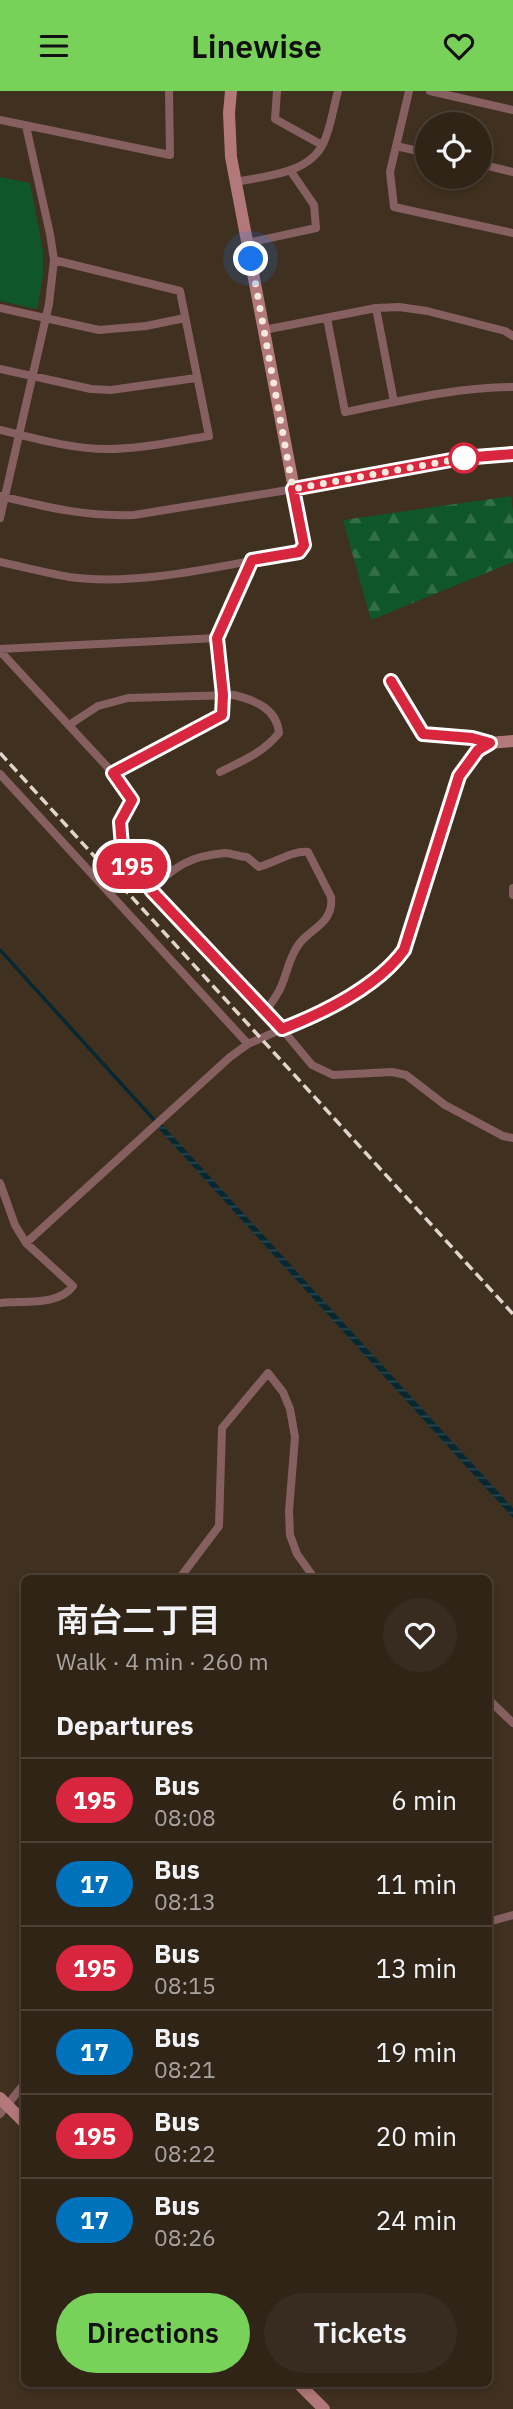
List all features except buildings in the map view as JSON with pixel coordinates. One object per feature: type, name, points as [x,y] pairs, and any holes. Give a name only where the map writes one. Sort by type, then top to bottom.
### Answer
[{"type":"street","points":[[0,120],[170,155],[169,91]]},
{"type":"street","points":[[0,562],[70,577],[116,579],[163,575],[299,552],[304,545],[236,182],[229,134],[231,91]]},
{"type":"street","points":[[277,91],[275,119],[323,145]]},
{"type":"street","points":[[236,182],[290,170],[307,162],[323,145],[338,91]]},
{"type":"street","points":[[409,91],[390,172],[394,207],[513,233]]},
{"type":"street","points":[[430,91],[513,110]]},
{"type":"street","points":[[0,518],[2,497],[20,435],[46,318],[54,260],[26,125]]},
{"type":"street","points":[[396,145],[415,150]]},
{"type":"street","points":[[492,168],[513,172]]},
{"type":"street","points":[[247,243],[316,228],[314,205],[290,170]]},
{"type":"street","points":[[0,430],[104,449],[209,436],[180,291],[54,260]]},
{"type":"street","points":[[264,330],[376,308],[398,307],[427,311],[505,331],[513,337]]},
{"type":"street","points":[[0,308],[99,330],[185,318]]},
{"type":"street","points":[[376,308],[394,403]]},
{"type":"street","points":[[327,318],[345,412],[450,392],[513,387]]},
{"type":"street","points":[[0,369],[91,389],[111,390],[196,378]]},
{"type":"street","points":[[2,497],[66,512],[108,516],[134,515],[462,458],[513,454]]},
{"type":"street","points":[[113,773],[222,715],[223,695],[217,638],[252,560]]},
{"type":"street","points":[[0,650],[217,638]]},
{"type":"street","points":[[0,650],[113,773],[132,800],[120,822],[122,846],[150,889],[282,1029],[312,1065],[333,1075],[392,1072],[406,1075],[445,1105],[503,1136],[513,1138]]},
{"type":"street","points":[[391,681],[423,734],[472,738],[490,743],[513,741]]},
{"type":"street","points":[[69,725],[98,706],[128,698],[234,695],[263,706],[274,715],[279,733],[254,756],[220,772]]},
{"type":"street","points":[[26,1244],[230,1057],[248,1044],[316,1016],[396,962],[404,950],[459,776],[478,750],[490,743]]},
{"type":"street","points":[[0,774],[248,1044]]},
{"type":"street","points":[[150,889],[175,868],[197,856],[226,853],[247,857],[259,867],[273,864],[301,851],[308,852],[331,897],[332,905],[317,930],[301,941],[293,953],[279,991],[265,1012]]},
{"type":"street","points":[[513,888],[513,895]]},
{"type":"street","points":[[0,1183],[15,1226],[26,1244],[73,1286],[67,1293],[40,1302],[0,1303]]},
{"type":"street","points":[[182,1575],[219,1526],[222,1428],[268,1373],[284,1392],[295,1437],[289,1535],[312,1575]]},
{"type":"street","points":[[492,1703],[513,1723]]},
{"type":"street","points":[[492,1922],[513,1915]]},
{"type":"street","points":[[21,2087],[3,2106],[21,2120]]},
{"type":"street","points":[[302,2387],[324,2409]]},
{"type":"green space","points":[[0,177],[30,183],[43,251],[43,276],[37,309],[0,301]]},
{"type":"green space","points":[[511,496],[513,562],[371,620],[343,520]]},
{"type":"water","points":[[160,1122],[513,1508],[513,1518],[157,1127]]},
{"type":"waterway","points":[[0,950],[156,1122]]},
{"type":"railway","points":[[0,753],[513,1314]]},
{"type":"bus line","name":"195","points":[[391,681],[423,734],[472,738],[490,743],[478,750],[459,776],[410,935],[396,962],[316,1016],[282,1029],[152,891],[130,862],[122,846],[120,822],[132,800],[113,773],[222,715],[223,695],[217,638],[252,560],[299,552],[304,545],[293,489],[462,458],[513,454]]},
{"type":"route","points":[[251,259],[293,489],[464,458]]}]
